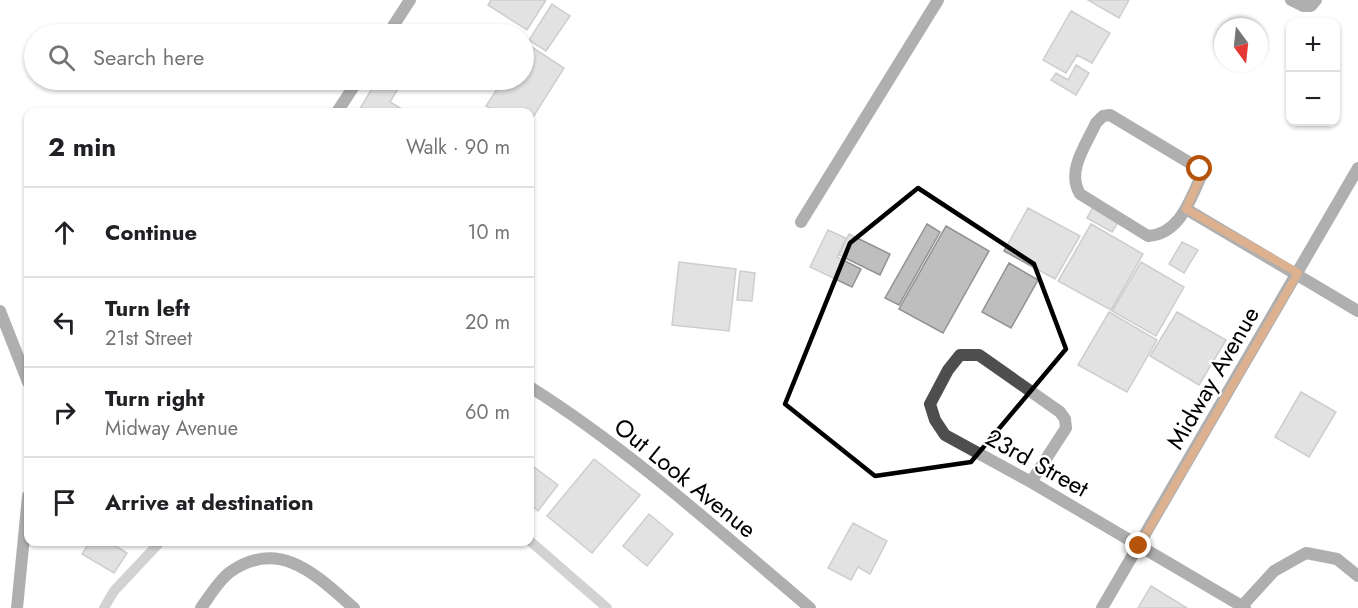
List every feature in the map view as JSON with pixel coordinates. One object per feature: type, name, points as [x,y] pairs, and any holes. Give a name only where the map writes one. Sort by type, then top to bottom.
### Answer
[{"type":"street","points":[[394,24],[410,0]]},
{"type":"street","points":[[801,222],[938,0]]},
{"type":"street","points":[[1291,0],[1303,6],[1311,6],[1316,0]]},
{"type":"street","points":[[340,108],[351,90]]},
{"type":"street","points":[[1110,115],[1197,165],[1202,174],[1186,209],[1168,232],[1148,236],[1080,194],[1074,183],[1073,173],[1096,123],[1103,116],[1110,115]]},
{"type":"street","name":"Midway Avenue","points":[[1102,608],[1358,168]]},
{"type":"street","points":[[1186,209],[1298,273],[1358,311]]},
{"type":"street","points":[[0,311],[24,372]]},
{"type":"street","name":"23rd Street","points":[[1030,482],[1066,428],[1065,419],[1060,412],[979,355],[960,355],[948,370],[930,404],[935,420],[945,435],[1244,606]]},
{"type":"street","name":"Out Look Avenue","points":[[534,390],[574,415],[663,484],[810,608]]},
{"type":"street","points":[[17,608],[24,537]]},
{"type":"street","points":[[1244,606],[1274,571],[1306,553],[1337,560],[1358,576]]},
{"type":"street","points":[[201,608],[228,573],[255,560],[289,559],[323,581],[354,608]]},
{"type":"highlighted area","points":[[918,188],[1034,264],[1066,349],[971,462],[875,476],[785,404],[850,243]]},
{"type":"building","points":[[491,0],[546,0],[531,24],[518,24],[488,5]]},
{"type":"building","points":[[1088,0],[1129,0],[1119,18]]},
{"type":"building","points":[[552,4],[570,16],[546,51],[534,43],[534,32]]},
{"type":"building","points":[[1071,11],[1110,33],[1092,63],[1077,55],[1066,73],[1043,60]]},
{"type":"building","points":[[534,49],[564,68],[534,116],[534,108],[489,108],[486,106],[496,90],[534,90]]},
{"type":"building","points":[[1076,65],[1089,73],[1076,95],[1051,80],[1056,73],[1068,80]]},
{"type":"building","points":[[371,90],[397,90],[390,102],[400,108],[360,108]]},
{"type":"building","points":[[1093,207],[1119,221],[1112,232],[1087,218]]},
{"type":"building","points":[[1028,208],[1080,236],[1055,279],[1004,251]]},
{"type":"building","points":[[927,224],[940,232],[899,305],[885,298]]},
{"type":"building","points":[[1091,224],[1143,254],[1111,310],[1058,281]]},
{"type":"building","points":[[946,226],[989,251],[943,333],[899,309]]},
{"type":"building","points":[[828,230],[846,238],[837,257],[861,269],[852,287],[810,267]]},
{"type":"building","points":[[849,234],[890,254],[880,275],[839,255]]},
{"type":"building","points":[[1182,242],[1198,250],[1184,273],[1169,264]]},
{"type":"building","points":[[679,262],[736,269],[729,331],[672,325]]},
{"type":"building","points":[[1141,262],[1184,287],[1156,336],[1112,311]]},
{"type":"building","points":[[1009,263],[1038,280],[1011,328],[982,312]]},
{"type":"building","points":[[740,271],[755,273],[752,301],[737,300]]},
{"type":"building","points":[[1109,312],[1157,340],[1127,392],[1078,365]]},
{"type":"building","points":[[1177,312],[1226,340],[1199,385],[1150,356]]},
{"type":"building","points":[[1301,392],[1336,412],[1309,457],[1275,437]]},
{"type":"building","points":[[594,459],[640,495],[592,553],[547,516]]},
{"type":"building","points":[[534,467],[558,485],[538,511],[534,508]]},
{"type":"building","points":[[649,514],[673,534],[647,566],[623,546]]},
{"type":"building","points":[[853,523],[887,541],[870,574],[858,567],[851,580],[828,568]]},
{"type":"building","points":[[87,546],[116,546],[127,553],[114,573],[82,554]]},
{"type":"building","points":[[1151,586],[1187,608],[1138,608]]},
{"type":"waterway","points":[[534,544],[607,608]]},
{"type":"waterway","points":[[104,608],[114,591],[156,546]]},
{"type":"route","points":[[1139,546],[1298,273],[1186,209],[1202,174],[1200,169]]}]
